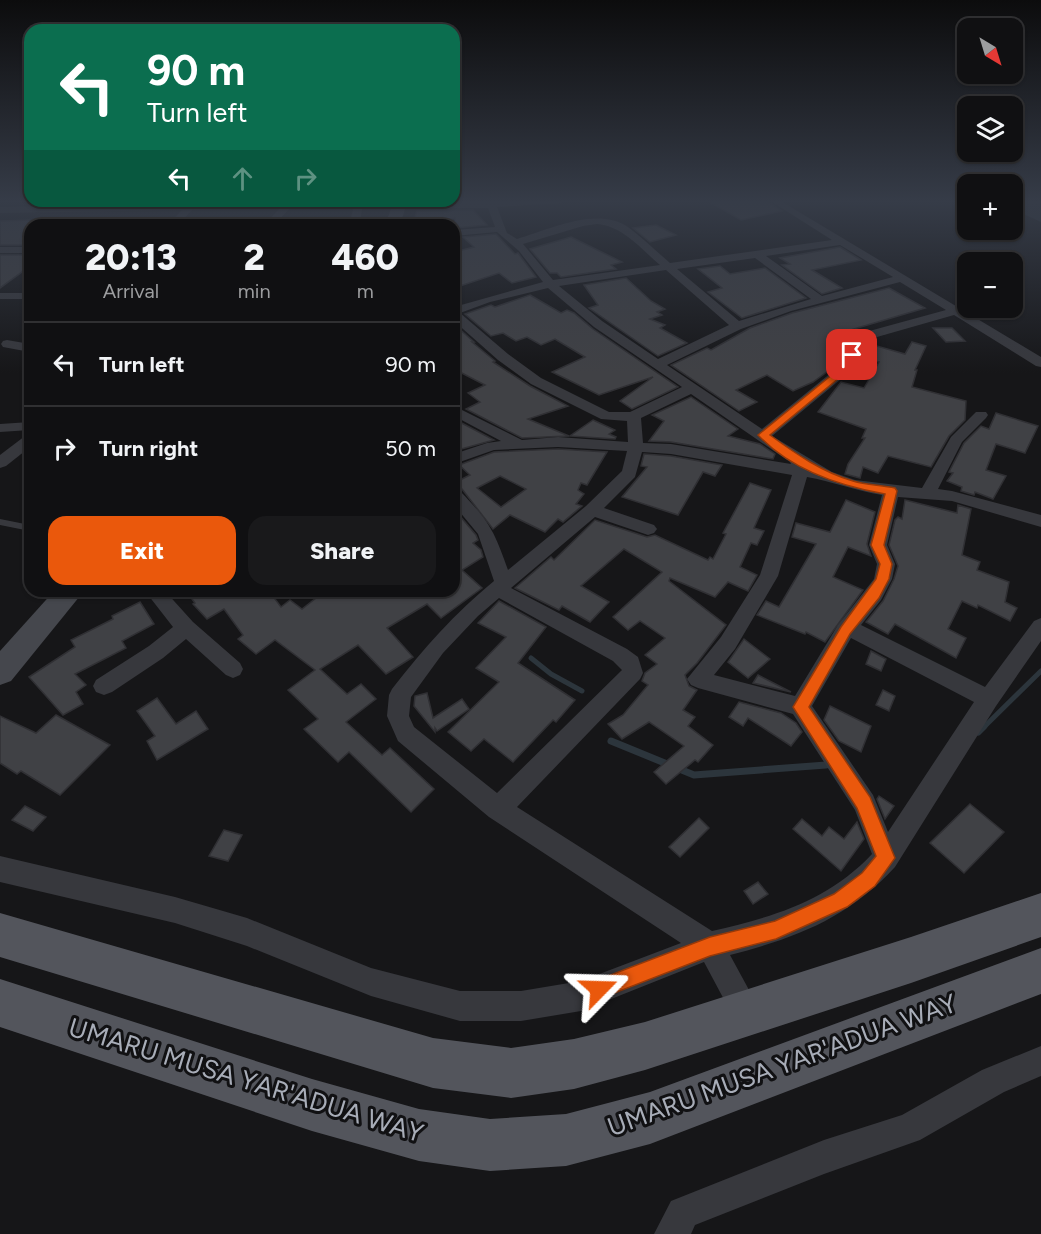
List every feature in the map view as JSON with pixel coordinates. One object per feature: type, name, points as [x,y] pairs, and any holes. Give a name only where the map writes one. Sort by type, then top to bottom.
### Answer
[{"type":"main road","points":[[0,660],[57,597]]},
{"type":"main road","points":[[0,672],[65,597]]},
{"type":"main road","points":[[0,935],[433,1063],[511,1073],[574,1064],[645,1046],[911,960],[1041,915]]},
{"type":"main road","name":"UMARU MUSA YAR'ADUA WAY","points":[[0,1003],[312,1105],[419,1136],[490,1145],[566,1140],[650,1118],[1041,971]]},
{"type":"street","points":[[530,258],[550,284],[598,324],[764,435],[799,466]]},
{"type":"street","points":[[658,258],[737,326]]},
{"type":"street","points":[[460,311],[486,300],[550,284],[733,258]]},
{"type":"street","points":[[762,258],[820,300]]},
{"type":"street","points":[[868,258],[957,311]]},
{"type":"street","points":[[659,364],[737,326],[820,300],[903,278]]},
{"type":"street","points":[[0,296],[24,296]]},
{"type":"street","points":[[764,435],[842,371],[866,336],[957,311]]},
{"type":"street","points":[[460,318],[503,357],[536,381],[606,416],[621,418],[634,416],[693,387]]},
{"type":"street","points":[[968,318],[1041,363]]},
{"type":"street","points":[[7,344],[24,347]]},
{"type":"street","points":[[460,413],[517,443]]},
{"type":"street","points":[[928,494],[956,440],[981,415]]},
{"type":"street","points":[[634,416],[636,447],[629,474],[592,510],[501,587],[436,647],[400,695],[398,716],[406,734],[498,809],[710,946],[746,1012]]},
{"type":"street","points":[[0,428],[24,426]]},
{"type":"street","points":[[460,457],[492,446],[558,442],[707,454],[799,466],[854,485],[891,491],[952,496],[985,503],[1041,521]]},
{"type":"street","points":[[0,463],[24,444]]},
{"type":"street","points":[[799,466],[768,576],[728,643],[698,679],[800,707],[864,803],[886,858]]},
{"type":"street","points":[[800,707],[848,627],[874,595],[883,579],[886,564],[878,545],[891,491]]},
{"type":"street","points":[[460,505],[480,522],[487,534],[501,587],[620,655],[631,663],[633,673],[498,809]]},
{"type":"street","points":[[592,510],[648,528]]},
{"type":"street","points":[[159,597],[186,628],[233,669]]},
{"type":"street","points":[[0,869],[175,910],[237,928],[371,982],[460,1006],[521,1006],[581,996],[710,946],[776,930],[840,901],[868,879],[886,858],[988,699],[1041,626]]},
{"type":"street","points":[[848,627],[988,699]]},
{"type":"street","points":[[105,686],[156,652],[186,628]]},
{"type":"street","points":[[672,1234],[683,1213],[824,1157],[909,1130],[993,1081],[1041,1061]]},
{"type":"lane","points":[[0,522],[24,527]]},
{"type":"building","points":[[0,258],[24,258],[24,270],[0,288]]},
{"type":"building","points":[[460,258],[521,258],[536,277],[512,283],[499,273],[460,286]]},
{"type":"building","points":[[537,258],[613,258],[622,262],[611,265],[616,269],[561,277],[557,273],[550,273]]},
{"type":"building","points":[[780,258],[857,258],[861,260],[812,270],[842,288],[822,294],[782,265],[790,264]]},
{"type":"building","points":[[720,266],[730,274],[765,268],[806,298],[742,318],[708,292],[722,288],[698,269]]},
{"type":"building","points":[[626,278],[651,301],[665,309],[657,312],[662,315],[650,319],[665,325],[660,328],[687,343],[658,356],[589,308],[598,305],[584,285]]},
{"type":"building","points":[[889,288],[925,308],[837,334],[855,339],[835,366],[813,382],[793,391],[767,375],[736,390],[757,402],[739,411],[671,365],[707,348],[711,350],[750,328],[792,313]]},
{"type":"building","points":[[530,295],[561,313],[567,310],[574,313],[593,329],[678,387],[632,409],[620,401],[653,377],[599,395],[552,372],[585,357],[555,339],[541,345],[527,337],[516,341],[503,333],[491,336],[465,314]]},
{"type":"building","points":[[933,328],[952,328],[965,341],[946,342]]},
{"type":"building","points":[[460,330],[495,361],[493,362],[530,386],[568,406],[528,419],[569,436],[522,438],[466,409],[480,402],[468,393],[485,385],[460,372]]},
{"type":"building","points":[[912,342],[926,346],[915,370],[917,370],[912,387],[966,401],[965,420],[949,436],[931,467],[888,456],[878,473],[863,467],[860,478],[845,474],[848,464],[865,438],[862,438],[866,429],[818,412],[841,382],[864,388],[879,362],[861,357],[870,344],[905,354]]},
{"type":"building","points":[[691,397],[738,429],[728,436],[760,444],[775,454],[773,459],[671,442],[649,441],[664,421],[652,415]]},
{"type":"building","points":[[996,413],[1038,426],[1025,453],[996,444],[986,470],[1006,476],[993,499],[975,492],[974,495],[961,491],[962,487],[947,481],[953,473],[949,472],[964,443],[981,426],[989,429]]},
{"type":"building","points":[[593,420],[615,430],[609,434],[616,437],[615,439],[570,436]]},
{"type":"building","points":[[460,422],[494,440],[460,449]]},
{"type":"building","points":[[558,449],[607,452],[587,485],[581,483],[578,490],[584,494],[576,504],[582,506],[563,522],[558,519],[545,532],[510,515],[493,529],[460,489],[460,480],[470,475],[460,465],[494,452]],"holes":[[[500,476],[526,489],[501,507],[477,488]]]},
{"type":"building","points":[[644,454],[722,465],[715,476],[703,472],[678,515],[622,497],[647,467],[641,466]]},
{"type":"building","points":[[750,483],[771,490],[754,528],[764,531],[757,545],[751,543],[740,567],[757,575],[748,591],[728,582],[715,597],[670,578],[669,581],[726,625],[685,675],[689,686],[697,690],[683,710],[695,717],[688,726],[713,745],[698,762],[695,760],[666,784],[654,772],[684,746],[649,722],[622,739],[608,724],[623,715],[648,685],[642,681],[645,673],[657,664],[645,655],[665,638],[640,621],[628,630],[613,617],[662,572],[624,549],[581,586],[609,602],[590,622],[562,606],[559,610],[515,588],[551,557],[554,560],[595,520],[647,537],[655,535],[708,560],[710,557],[713,559],[726,534],[723,533]]},
{"type":"building","points":[[846,500],[875,512],[867,544],[871,556],[848,547],[833,577],[863,590],[825,642],[806,632],[805,634],[757,615],[766,601],[779,607],[816,544],[792,537],[796,523],[830,532]]},
{"type":"building","points":[[905,500],[957,513],[958,505],[971,509],[962,555],[980,562],[977,570],[1009,582],[1005,602],[1017,608],[1010,621],[978,605],[977,608],[962,601],[948,629],[966,638],[956,658],[895,624],[888,634],[866,622],[883,601],[894,579],[898,566],[889,545],[895,520],[898,517],[902,519]]},
{"type":"building","points":[[460,516],[476,535],[478,540],[473,543],[481,550],[483,557],[462,570],[482,588],[441,618],[427,604],[387,628],[413,657],[386,674],[358,645],[320,669],[347,694],[361,684],[376,699],[346,722],[382,755],[390,748],[434,789],[411,812],[349,752],[338,762],[304,729],[318,719],[288,690],[315,670],[275,640],[256,654],[238,639],[243,635],[224,609],[207,619],[193,604],[195,603],[190,597],[274,597],[281,607],[290,600],[302,609],[317,597],[460,597]]},
{"type":"building","points":[[499,601],[546,627],[518,663],[575,700],[556,722],[553,720],[513,762],[484,739],[471,751],[448,732],[499,682],[476,668],[506,637],[478,623]]},
{"type":"building","points":[[140,602],[154,624],[122,641],[126,648],[75,674],[86,685],[76,692],[83,704],[63,715],[29,677],[75,647],[71,640],[113,619],[112,616]]},
{"type":"building","points":[[744,639],[770,659],[748,678],[728,662]]},
{"type":"building","points":[[871,651],[886,659],[881,671],[866,664]]},
{"type":"building","points":[[758,675],[791,692],[753,683]]},
{"type":"building","points":[[883,690],[895,696],[889,711],[876,705]]},
{"type":"building","points":[[427,693],[433,718],[462,699],[469,709],[437,731],[435,728],[435,732],[414,706],[415,696]]},
{"type":"building","points":[[157,698],[176,724],[196,711],[208,729],[157,760],[147,741],[155,736],[137,711]]},
{"type":"building","points":[[739,702],[781,713],[796,723],[802,732],[791,746],[748,718],[743,726],[729,717]]},
{"type":"building","points":[[830,706],[871,726],[861,752],[839,741],[824,720]]},
{"type":"building","points":[[56,715],[110,745],[60,795],[21,771],[17,774],[0,763],[0,716],[36,733]]},
{"type":"building","points":[[879,796],[894,806],[885,819],[877,799]]},
{"type":"building","points":[[970,804],[1004,832],[964,873],[930,843]]},
{"type":"building","points":[[25,806],[46,817],[33,831],[12,820]]},
{"type":"building","points":[[699,818],[709,828],[680,857],[669,847]]},
{"type":"building","points":[[802,819],[822,836],[829,827],[844,839],[857,822],[864,839],[841,871],[793,829]]},
{"type":"building","points":[[224,830],[242,835],[228,861],[209,856]]},
{"type":"building","points":[[758,882],[768,894],[753,904],[744,891]]},
{"type":"waterway","points":[[531,658],[551,674],[582,691]]},
{"type":"waterway","points":[[983,728],[1041,671]]},
{"type":"waterway","points":[[978,732],[984,726]]},
{"type":"waterway","points":[[611,741],[694,775],[826,765]]},
{"type":"route","points":[[599,989],[710,946],[776,930],[840,901],[868,879],[886,858],[864,803],[800,707],[846,631],[874,595],[883,579],[886,564],[878,545],[891,491],[854,485],[826,476],[797,460],[764,435],[842,371],[852,355]]}]
